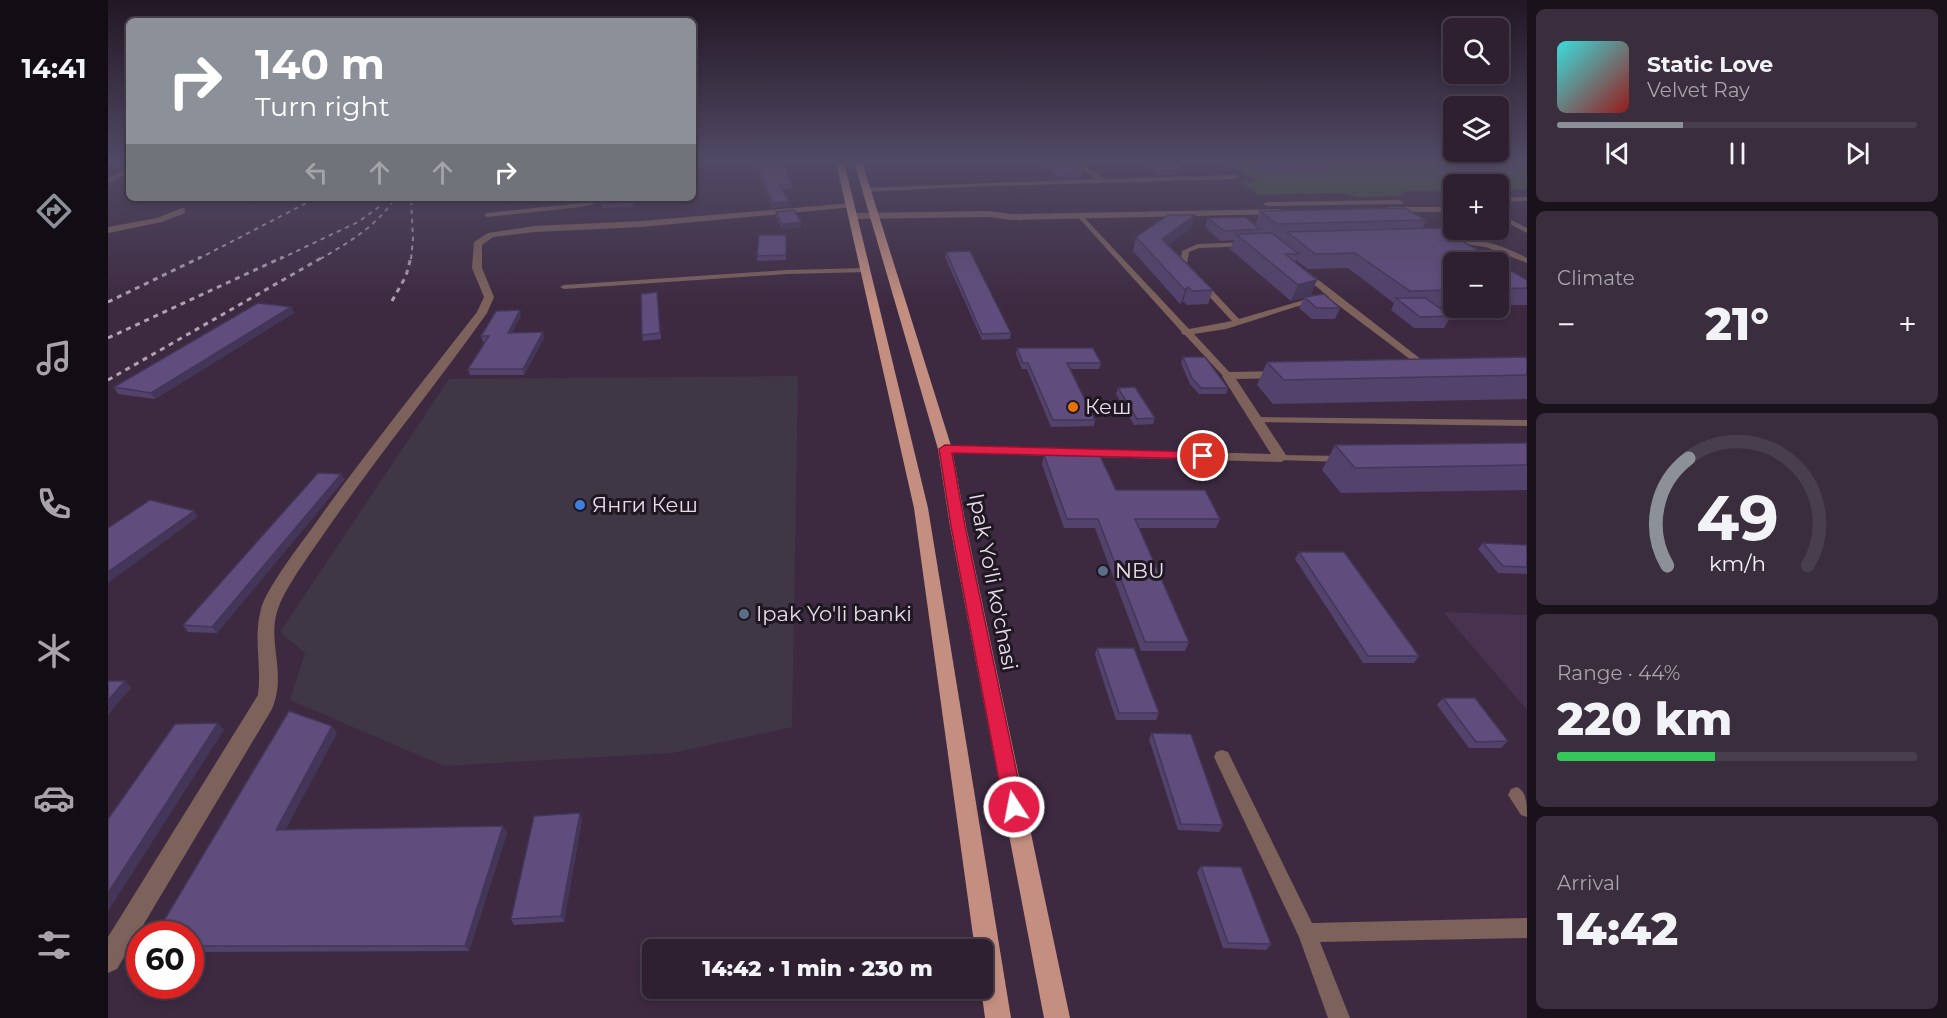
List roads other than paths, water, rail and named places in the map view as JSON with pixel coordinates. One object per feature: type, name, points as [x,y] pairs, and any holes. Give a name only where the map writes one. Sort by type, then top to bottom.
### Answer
[{"type":"main road","name":"Ipak Yo'li ko'chasi","points":[[874,210],[945,449],[958,526],[1057,1018]]},
{"type":"main road","points":[[852,211],[921,508],[998,1018]]},
{"type":"street","points":[[989,214],[1011,210],[1035,210]]},
{"type":"street","points":[[108,960],[262,709],[270,680],[265,634],[270,606],[304,551],[365,464],[482,313],[488,302],[489,297],[477,268],[477,244],[491,235],[513,231],[852,211],[876,216],[989,214],[1012,217],[1426,210]]},
{"type":"street","points":[[108,230],[159,220],[182,211]]},
{"type":"street","points":[[1413,374],[1433,373]]},
{"type":"street","points":[[1228,376],[1300,375]]},
{"type":"street","points":[[1228,376],[1281,458]]},
{"type":"street","points":[[945,449],[1281,458]]},
{"type":"lane","points":[[487,215],[539,210]]},
{"type":"lane","points":[[1232,213],[1241,221]]},
{"type":"lane","points":[[1079,215],[1228,376]]},
{"type":"lane","points":[[1509,221],[1527,231]]},
{"type":"lane","points":[[1434,238],[1483,243],[1527,261]]},
{"type":"lane","points":[[1237,322],[1183,263],[1186,251],[1198,246],[1256,244]]},
{"type":"lane","points":[[1294,264],[1433,373]]},
{"type":"lane","points":[[564,287],[787,272],[865,270]]},
{"type":"lane","points":[[1185,332],[1223,327],[1307,302],[1336,299]]},
{"type":"lane","points":[[1256,420],[1527,423]]},
{"type":"lane","points":[[1281,458],[1351,459]]},
{"type":"lane","points":[[1222,757],[1307,933],[1339,1018]]},
{"type":"lane","points":[[1307,933],[1527,927]]},
{"type":"railway","points":[[198,259],[294,210]]},
{"type":"railway","points":[[280,259],[358,222],[375,210]]},
{"type":"railway","points":[[320,259],[351,240],[387,210]]},
{"type":"railway","points":[[411,259],[412,210]]},
{"type":"railway","points":[[108,302],[201,257]]},
{"type":"railway","points":[[108,338],[283,257]]},
{"type":"railway","points":[[108,380],[323,257]]},
{"type":"railway","points":[[392,301],[406,276],[411,257]]},
{"type":"place","name":"Кеш","points":[[1073,407]]},
{"type":"place","name":"Янги Кеш","points":[[580,505]]},
{"type":"place","name":"NBU","points":[[1103,571]]},
{"type":"place","name":"Ipak Yo'li banki","points":[[744,614]]}]
